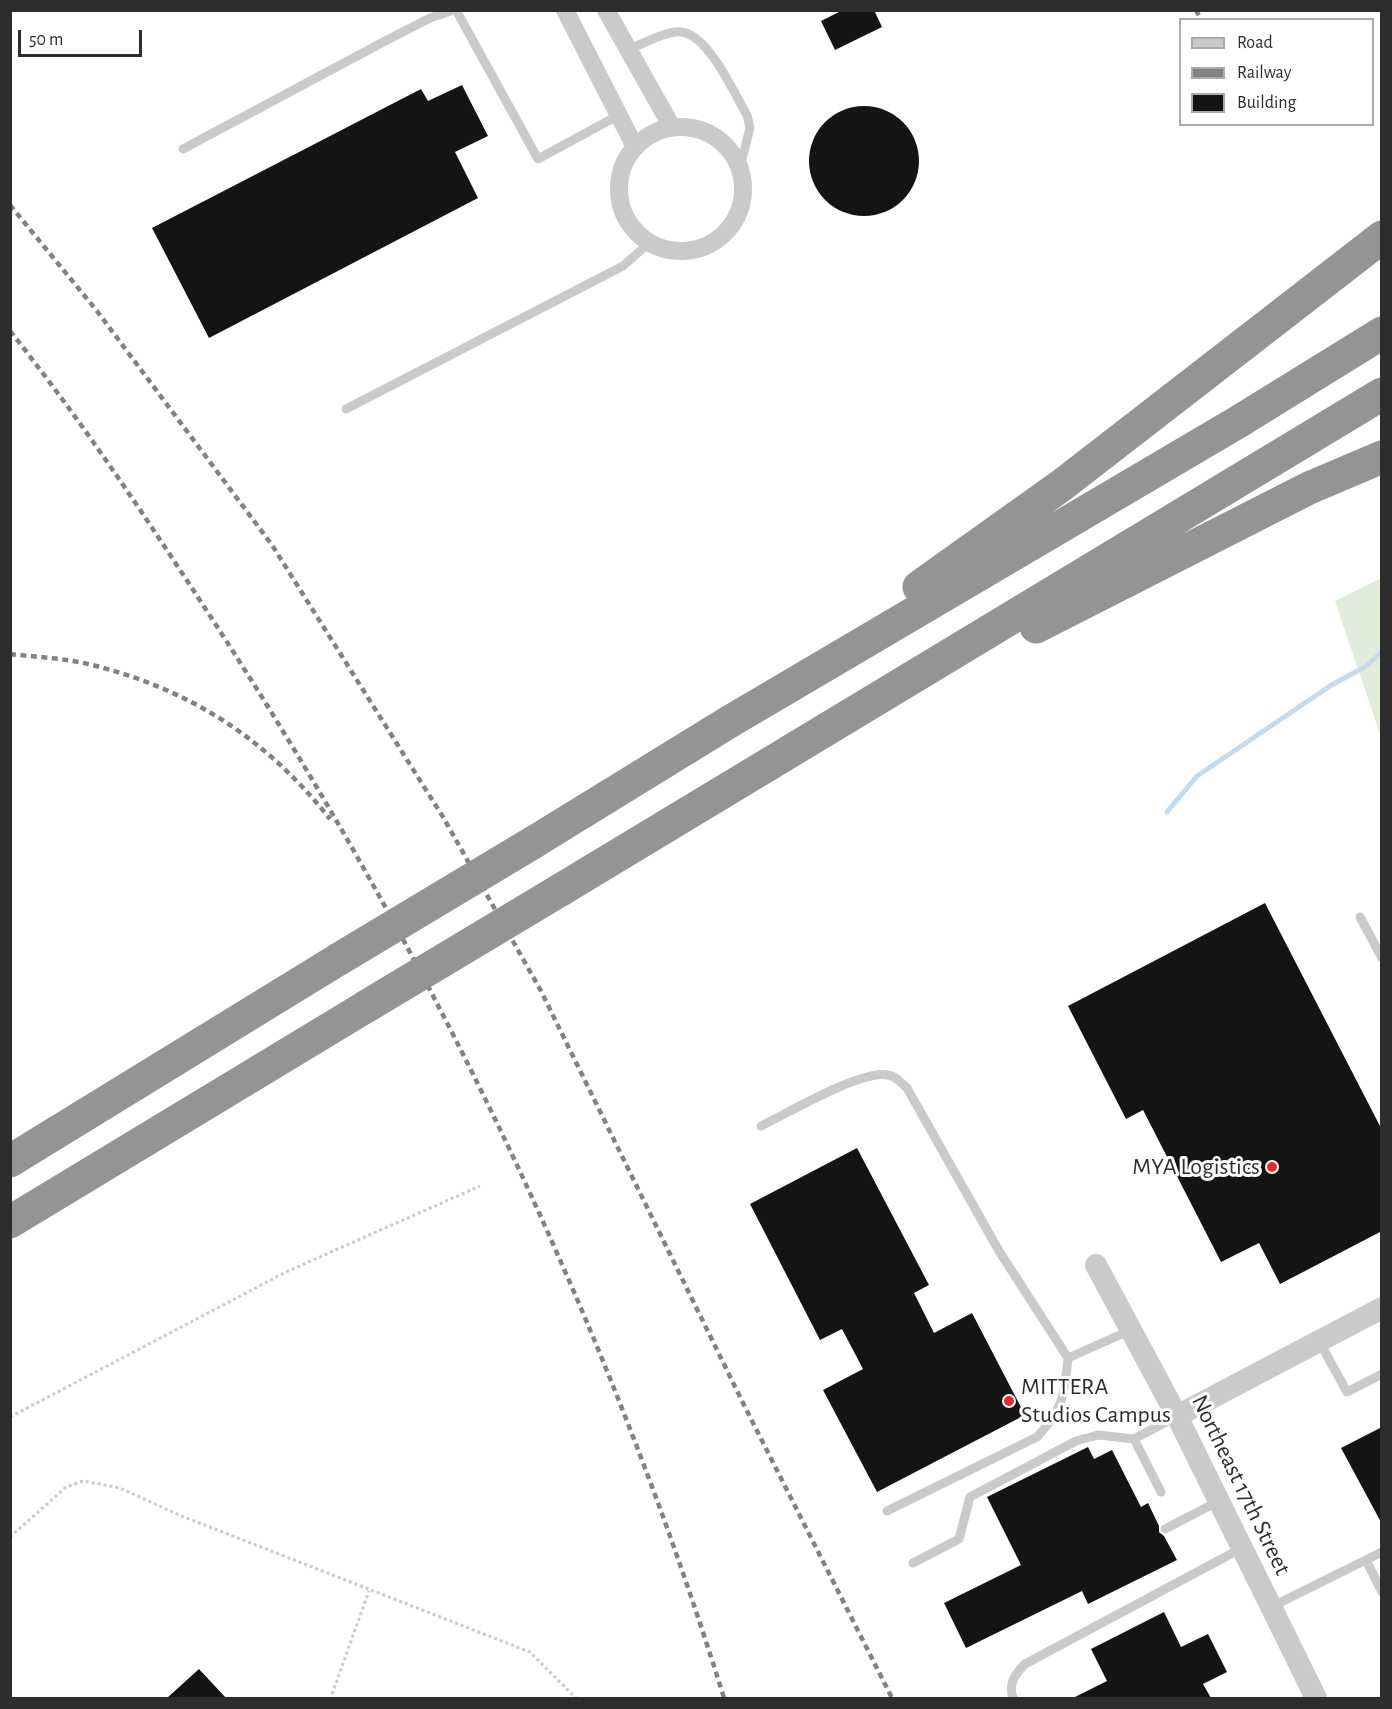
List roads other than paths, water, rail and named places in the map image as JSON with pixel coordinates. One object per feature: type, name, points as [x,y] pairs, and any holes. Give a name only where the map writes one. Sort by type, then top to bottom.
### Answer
[{"type":"highway","points":[[729,722],[1062,485],[1223,363],[1382,237]]},
{"type":"highway","points":[[10,1161],[729,722],[1238,422],[1374,338]]},
{"type":"highway","points":[[10,1222],[1382,394]]},
{"type":"highway","points":[[631,848],[1067,610],[1309,488],[1382,457]]},
{"type":"highway","points":[[10,1147],[240,1020]]},
{"type":"street","points":[[565,10],[635,147]]},
{"type":"street","points":[[606,10],[672,127]]},
{"type":"street","points":[[672,127],[693,128],[713,135],[729,148],[740,167],[744,185],[742,205],[735,222],[722,237],[705,247],[687,252],[667,250],[649,243],[630,224],[619,199],[622,172],[635,147],[652,134],[672,127]]},
{"type":"street","name":"Northeast 17th Street","points":[[1096,1265],[1177,1416],[1316,1698]]},
{"type":"street","points":[[1177,1416],[1382,1308]]},
{"type":"lane","points":[[183,149],[430,18],[455,10],[538,159],[619,115]]},
{"type":"lane","points":[[627,50],[675,32],[691,34],[704,44],[749,122],[748,140],[740,167]]},
{"type":"lane","points":[[346,409],[614,271],[649,243]]},
{"type":"lane","points":[[1360,916],[1382,958]]},
{"type":"lane","points":[[761,1126],[856,1081],[888,1075],[898,1080],[907,1088],[999,1251],[1068,1359],[1063,1401],[1051,1422],[1037,1437],[887,1511]]},
{"type":"lane","points":[[1068,1359],[1131,1330]]},
{"type":"lane","points":[[1319,1341],[1347,1392],[1382,1374]]},
{"type":"lane","points":[[913,1563],[959,1539],[970,1497],[1076,1441],[1098,1435],[1134,1439],[1177,1416]]},
{"type":"lane","points":[[1134,1439],[1161,1492]]},
{"type":"lane","points":[[1165,1529],[1219,1501]]},
{"type":"lane","points":[[1013,1698],[1011,1693],[1014,1675],[1025,1664],[1242,1548]]},
{"type":"lane","points":[[1271,1607],[1382,1552]]},
{"type":"lane","points":[[1365,1560],[1382,1592]]},
{"type":"waterway","points":[[1167,812],[1197,776],[1333,684],[1365,667],[1382,652]]},
{"type":"railway","points":[[1196,10],[1200,18]]},
{"type":"railway","points":[[10,205],[97,311],[272,545],[443,817],[541,991],[744,1405],[892,1698]]},
{"type":"railway","points":[[10,331],[91,439],[216,625],[295,751],[370,880],[441,1011],[507,1144],[569,1280],[625,1417],[677,1556],[724,1698]]},
{"type":"railway","points":[[10,654],[88,664],[124,674],[192,702],[252,741],[279,764],[330,819]]},
{"type":"place","name":"MYA Logistics","points":[[1272,1167]]},
{"type":"place","name":"MITTERA Studios Campus","points":[[1009,1401]]}]
